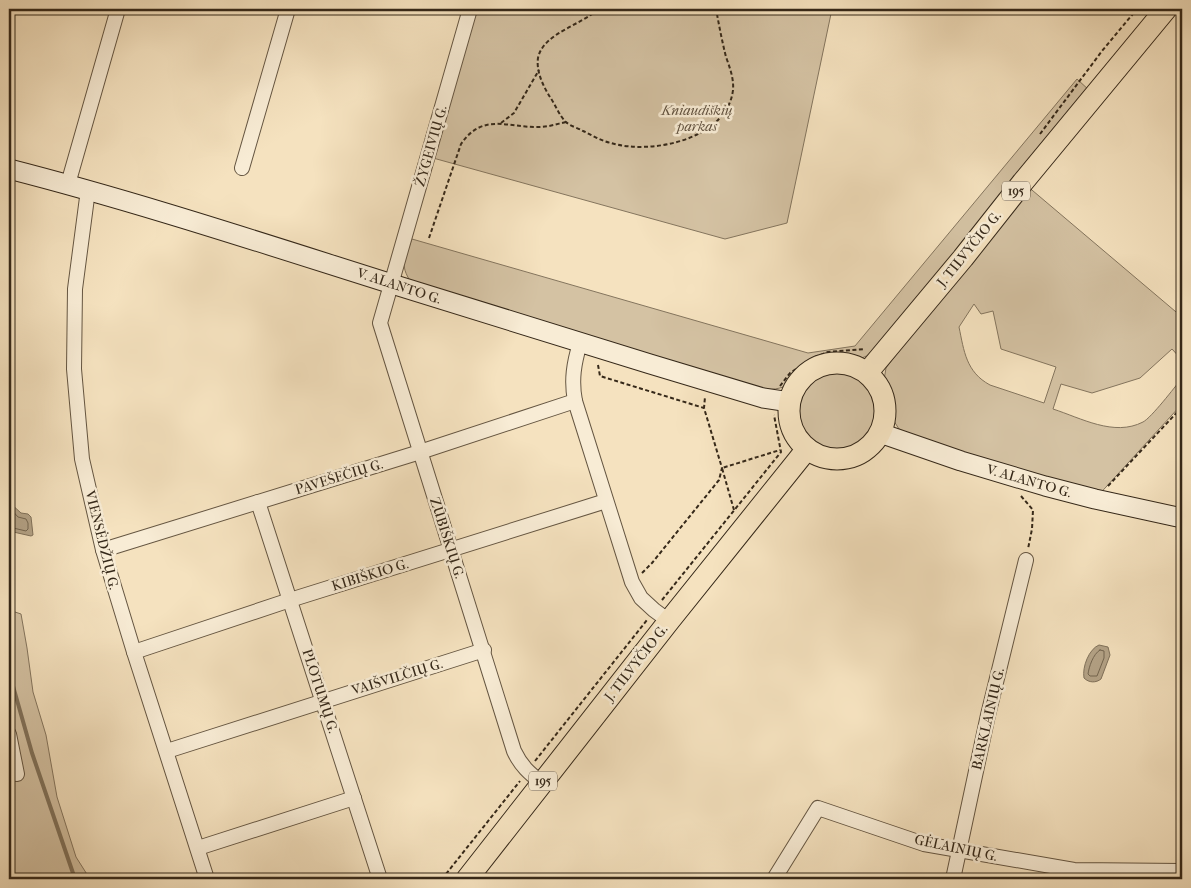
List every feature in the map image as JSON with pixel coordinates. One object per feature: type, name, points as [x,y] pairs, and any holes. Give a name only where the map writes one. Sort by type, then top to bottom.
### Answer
[{"type":"main road","name":"J. TILVYČIO G.","points":[[867,373],[1166,9]]},
{"type":"main road","name":"V. ALANTO G.","points":[[9,169],[68,184],[230,232],[580,343],[762,398],[781,400]]},
{"type":"main road","points":[[832,363],[845,363],[867,373],[878,385],[884,401],[885,418],[880,433],[866,449],[847,458],[825,457],[807,449],[798,439],[792,428],[789,415],[781,400],[809,372],[820,366],[832,363]]},
{"type":"main road","name":"V. ALANTO G.","points":[[880,433],[960,461],[1096,499],[1182,518]]},
{"type":"main road","name":"J. TILVYČIO G.","points":[[467,879],[534,778],[662,616],[807,449]]},
{"type":"street","points":[[68,184],[118,9]]},
{"type":"street","points":[[242,168],[288,9]]},
{"type":"street","name":"ŽYGEIVIŲ G.","points":[[391,284],[470,9]]},
{"type":"street","name":"VIENSĖDŽIŲ G.","points":[[88,190],[75,289],[74,369],[82,459],[103,550],[207,879]]},
{"type":"street","name":"ZŪBIŠKIŲ G.","points":[[391,284],[380,323],[484,650],[514,751],[520,764],[534,778]]},
{"type":"street","points":[[580,343],[573,368],[572,385],[575,401],[632,582],[641,598],[662,616]]},
{"type":"street","name":"PAVEŠEČIŲ G.","points":[[103,550],[420,452],[575,401]]},
{"type":"street","name":"KIBIŠKIO G.","points":[[134,652],[290,600],[606,501]]},
{"type":"street","name":"PLOTUMŲ G.","points":[[258,502],[380,879]]},
{"type":"street","name":"BARKLAINIŲ G.","points":[[953,879],[988,715],[1026,560]]},
{"type":"street","name":"VAIŠVILČIŲ G.","points":[[167,750],[484,650]]},
{"type":"street","points":[[9,734],[17,774]]},
{"type":"street","points":[[198,848],[354,798]]},
{"type":"street","name":"GĖLAINIŲ G.","points":[[774,879],[818,808],[924,844],[1074,875],[1182,871]]},
{"type":"path","points":[[598,9],[587,18],[554,36],[543,46],[538,58],[538,70],[545,89],[566,122],[610,143],[633,147],[658,147],[695,136],[719,118],[728,104],[733,90],[732,73],[716,9]]},
{"type":"path","points":[[1036,140],[1102,51],[1137,9]]},
{"type":"path","points":[[501,124],[514,113],[538,70]]},
{"type":"path","points":[[429,238],[461,144],[475,128],[484,125],[501,124],[540,127],[566,122]]},
{"type":"path","points":[[442,879],[534,778],[662,616],[734,510],[781,452],[781,400],[790,373],[815,357],[828,352],[856,351],[868,346]]},
{"type":"path","points":[[597,361],[600,376],[704,408]]},
{"type":"path","points":[[705,394],[704,408],[734,510]]},
{"type":"path","points":[[1096,499],[1182,407]]},
{"type":"path","points":[[722,468],[780,450]]},
{"type":"path","points":[[632,582],[652,563],[719,480],[722,468]]},
{"type":"path","points":[[1018,492],[1033,510],[1032,529],[1026,560]]},
{"type":"green space","name":"Kniaudiškių parkas","points":[[475,9],[832,9],[787,223],[725,239],[433,158]]},
{"type":"green space","points":[[1077,79],[1090,91],[878,348],[862,358],[820,360],[790,383],[780,388],[767,389],[746,386],[411,282],[405,271],[404,261],[412,239],[808,353],[855,346]]},
{"type":"green space","points":[[1026,185],[1182,317],[1182,360],[1172,349],[1140,378],[1092,393],[1061,384],[1053,409],[1086,421],[1121,428],[1132,426],[1147,419],[1182,378],[1182,404],[1095,499],[961,461],[899,429],[892,418],[890,400],[884,380],[886,368],[969,257]],"holes":[[[974,304],[981,314],[993,311],[1001,349],[1056,367],[1044,403],[990,385],[982,380],[971,367],[967,360],[959,327]]]},
{"type":"green space","points":[[830,369],[846,369],[862,376],[873,387],[880,403],[877,427],[868,441],[862,446],[846,453],[830,453],[814,446],[803,435],[796,419],[796,403],[803,387],[814,376]]},
{"type":"green space","points":[[9,610],[21,614],[33,692],[46,735],[57,797],[76,857],[90,879],[9,879]]},
{"type":"water","points":[[9,502],[21,513],[28,514],[31,517],[33,535],[9,531]]},
{"type":"water","points":[[1099,645],[1108,647],[1110,655],[1101,679],[1090,682],[1084,678],[1085,664],[1089,654]]},
{"type":"waterway","points":[[9,672],[32,753],[75,879]]}]
